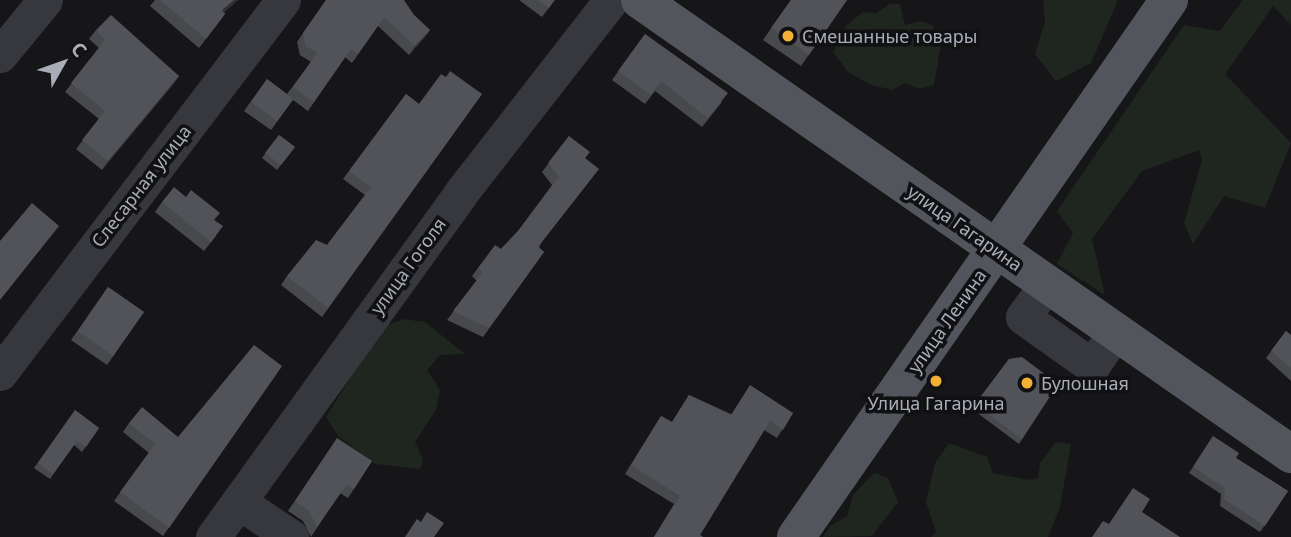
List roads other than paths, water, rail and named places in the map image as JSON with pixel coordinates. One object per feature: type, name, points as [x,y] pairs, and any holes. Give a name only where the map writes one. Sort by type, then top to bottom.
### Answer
[{"type":"main road","name":"улица Гагарина","points":[[640,0],[996,251],[1291,454]]},
{"type":"main road","name":"улица Ленина","points":[[796,537],[1169,0]]},
{"type":"street","points":[[0,55],[45,0]]},
{"type":"street","name":"Слесарная улица","points":[[0,373],[283,0]]},
{"type":"street","name":"улица Гоголя","points":[[213,537],[460,194],[611,0]]},
{"type":"street","points":[[239,502],[291,537]]},
{"type":"place","name":"Смешанные товары","points":[[788,36]]},
{"type":"place","name":"Улица Гагарина","points":[[936,381]]},
{"type":"place","name":"Булошная","points":[[1027,383]]}]
